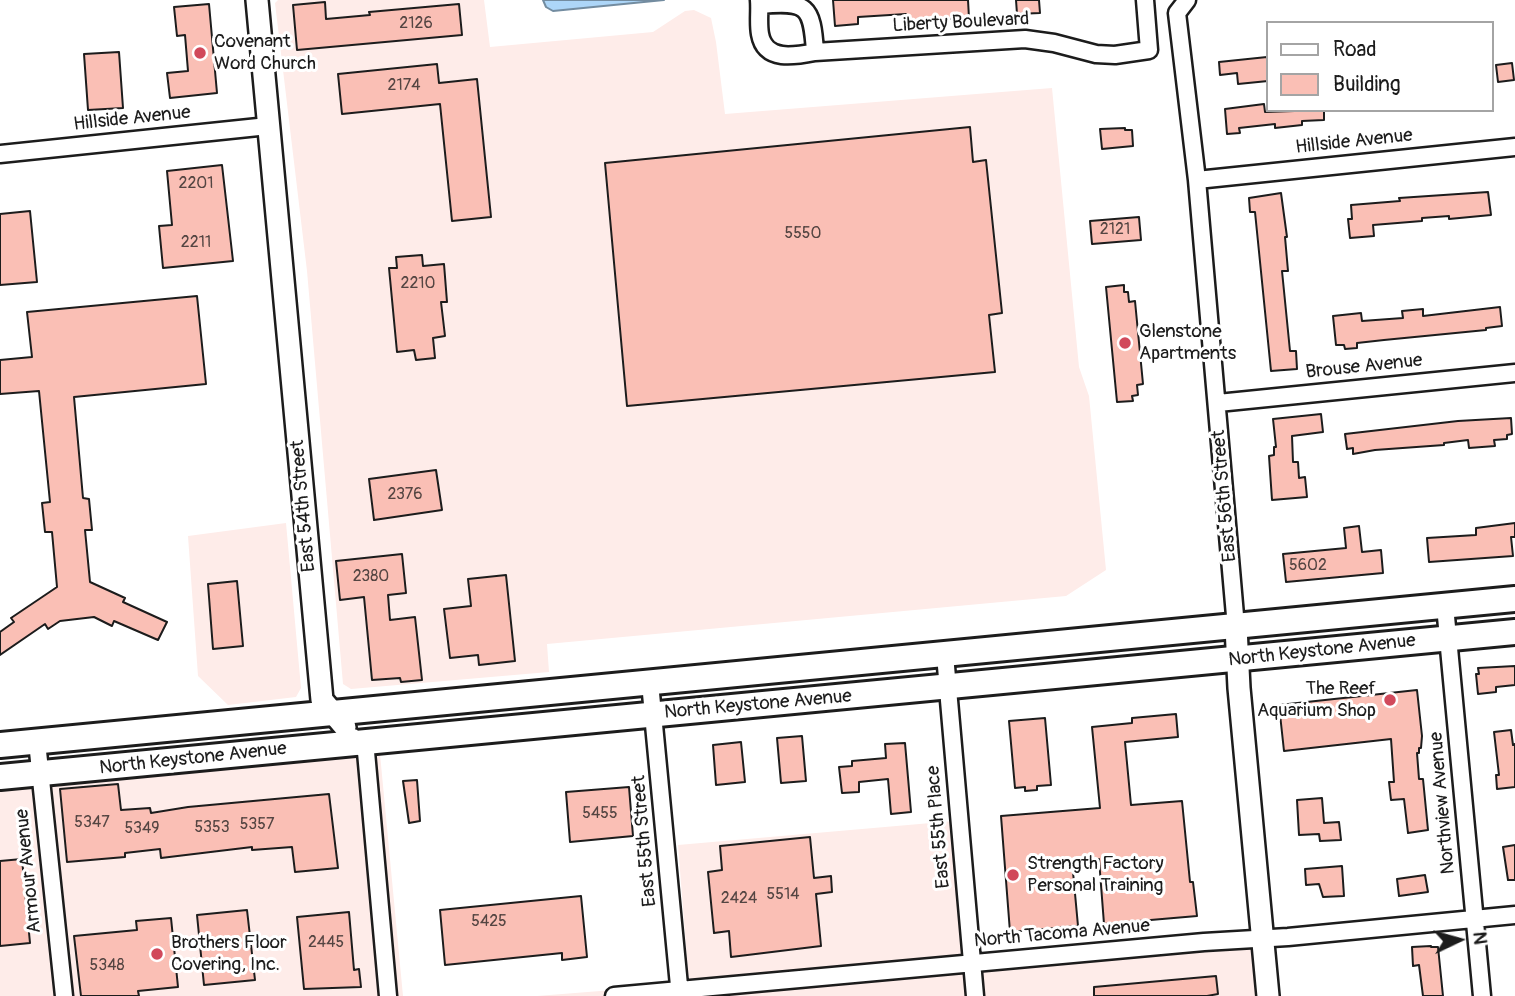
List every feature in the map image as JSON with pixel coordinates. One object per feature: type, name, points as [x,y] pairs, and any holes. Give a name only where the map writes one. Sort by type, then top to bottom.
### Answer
[{"type":"main road","name":"North Keystone Avenue","points":[[0,778],[650,683],[1515,599]]},
{"type":"main road","name":"North Keystone Avenue","points":[[0,745],[37,741],[654,715],[1515,632]]},
{"type":"street","name":"East 54th Street","points":[[257,0],[322,700],[366,752],[388,996]]},
{"type":"street","name":"Liberty Boulevard","points":[[815,52],[813,24],[807,11],[788,3],[760,2],[760,35],[767,48],[783,56],[1025,39],[1096,54],[1115,55],[1149,50],[1145,0]]},
{"type":"street","name":"East 56th Street","points":[[1187,0],[1177,13],[1197,180],[1218,403],[1236,627],[1236,659],[1268,996]]},
{"type":"street","name":"Hillside Avenue","points":[[0,154],[268,126]]},
{"type":"street","name":"Hillside Avenue","points":[[1197,180],[1515,146]]},
{"type":"street","name":"Brouse Avenue","points":[[1218,403],[1515,373]]},
{"type":"street","name":"Northview Avenue","points":[[1445,606],[1482,996]]},
{"type":"street","name":"East 55th Place","points":[[945,654],[975,996]]},
{"type":"street","name":"East 55th Street","points":[[650,683],[680,993]]},
{"type":"street","name":"Armour Avenue","points":[[37,741],[64,996]]},
{"type":"street","name":"North Tacoma Avenue","points":[[614,996],[680,993],[972,963],[1515,915]]},
{"type":"shaded area","points":[[278,0],[484,0],[490,47],[653,32],[685,11],[694,10],[711,18],[725,114],[1052,88],[1079,367],[1089,396],[1106,570],[1066,596],[547,644],[549,672],[351,689],[343,684],[307,271],[275,3]]},
{"type":"shaded area","points":[[286,523],[301,688],[296,697],[228,705],[198,676],[188,536]]},
{"type":"shaded area","points":[[380,754],[403,996],[0,996],[0,790]]},
{"type":"shaded area","points":[[954,821],[978,969],[1256,945],[1261,996],[537,996],[689,984],[678,845]]},
{"type":"water","points":[[543,0],[664,0],[553,11],[546,7]]},
{"type":"building","points":[[833,0],[968,0],[969,18],[906,21],[906,14],[858,17],[858,24],[835,26]]},
{"type":"building","points":[[1016,0],[1039,0],[1040,13],[1017,14]]},
{"type":"building","points":[[325,2],[326,19],[370,15],[369,12],[459,4],[462,35],[297,50],[293,5]]},
{"type":"building","name":"Covenant Word Church","points":[[209,4],[217,93],[170,98],[167,73],[188,71],[185,35],[177,36],[174,7]]},
{"type":"building","points":[[119,52],[123,108],[88,110],[84,54]]},
{"type":"building","points":[[1266,57],[1266,81],[1238,84],[1237,73],[1220,75],[1219,62]]},
{"type":"building","points":[[1512,63],[1514,80],[1498,82],[1496,65]]},
{"type":"building","points":[[437,64],[439,83],[477,79],[491,217],[452,221],[440,104],[342,114],[338,74]]},
{"type":"building","points":[[1264,104],[1265,112],[1324,112],[1324,120],[1302,121],[1302,125],[1275,128],[1275,124],[1239,128],[1240,133],[1227,134],[1225,109]]},
{"type":"building","points":[[970,127],[973,162],[986,160],[1002,313],[989,315],[995,372],[627,406],[605,163]]},
{"type":"building","points":[[1100,129],[1132,130],[1133,146],[1102,149]]},
{"type":"building","points":[[222,165],[233,261],[163,268],[159,226],[172,225],[167,171]]},
{"type":"building","points":[[1488,192],[1491,215],[1449,219],[1449,216],[1422,218],[1422,221],[1373,225],[1374,236],[1350,238],[1348,219],[1352,219],[1351,205],[1400,201],[1399,198]]},
{"type":"building","points":[[1281,193],[1288,271],[1282,271],[1290,351],[1296,351],[1297,369],[1271,371],[1255,212],[1250,212],[1249,198]]},
{"type":"building","points":[[30,211],[37,282],[0,285],[0,214]]},
{"type":"building","points":[[1139,217],[1141,240],[1092,244],[1090,221]]},
{"type":"building","points":[[422,255],[423,266],[444,264],[447,302],[441,302],[445,336],[433,338],[435,358],[416,360],[414,350],[397,352],[389,268],[397,268],[396,257]]},
{"type":"building","name":"Glenstone Apartments","points":[[1124,285],[1129,302],[1135,301],[1143,384],[1137,385],[1138,395],[1132,396],[1133,401],[1117,402],[1106,287]]},
{"type":"building","points":[[197,296],[206,384],[74,397],[83,498],[89,499],[92,530],[85,530],[90,582],[125,598],[123,602],[167,622],[158,640],[114,621],[112,626],[94,617],[60,621],[48,629],[45,624],[0,655],[0,632],[14,622],[11,618],[57,587],[52,532],[45,532],[42,503],[50,502],[39,391],[0,394],[0,360],[32,357],[27,312]]},
{"type":"building","points":[[1500,307],[1502,326],[1486,330],[1357,343],[1357,348],[1345,349],[1344,345],[1336,345],[1333,316],[1361,313],[1362,321],[1403,318],[1402,311],[1423,309],[1423,316]]},
{"type":"building","points":[[1321,414],[1323,432],[1292,436],[1293,462],[1298,462],[1299,478],[1305,477],[1307,497],[1272,500],[1269,456],[1274,455],[1276,447],[1273,419]]},
{"type":"building","points":[[1511,418],[1512,434],[1507,435],[1507,439],[1494,440],[1495,446],[1469,448],[1468,440],[1353,454],[1353,448],[1347,449],[1345,434]]},
{"type":"building","points":[[436,470],[442,510],[374,520],[369,479]]},
{"type":"building","points":[[1515,523],[1515,537],[1511,537],[1513,556],[1429,562],[1427,538],[1476,535],[1476,528]]},
{"type":"building","points":[[1359,526],[1362,552],[1381,550],[1383,573],[1286,582],[1283,554],[1346,548],[1344,528]]},
{"type":"building","points":[[402,554],[406,593],[388,595],[390,620],[415,617],[422,680],[372,680],[364,597],[340,600],[336,561]]},
{"type":"building","points":[[506,575],[515,661],[479,665],[478,655],[450,658],[444,609],[471,606],[468,579]]},
{"type":"building","points":[[237,581],[243,646],[213,649],[208,584]]},
{"type":"building","points":[[1515,666],[1515,685],[1496,687],[1496,692],[1478,694],[1478,668]]},
{"type":"building","points":[[1417,690],[1422,736],[1421,748],[1417,753],[1419,779],[1423,779],[1428,830],[1408,833],[1404,799],[1391,800],[1389,782],[1394,782],[1391,739],[1284,751],[1279,705]]},
{"type":"building","points":[[1176,714],[1178,737],[1125,742],[1131,805],[1182,801],[1190,882],[1193,882],[1197,916],[1104,924],[1099,859],[1072,861],[1078,926],[1010,932],[1001,816],[1100,808],[1092,727],[1132,723],[1132,718]]},
{"type":"building","points":[[1045,718],[1051,785],[1037,786],[1037,790],[1025,791],[1025,787],[1015,788],[1009,721]]},
{"type":"building","points":[[1511,730],[1513,745],[1515,744],[1515,787],[1497,789],[1496,775],[1499,775],[1494,732]]},
{"type":"building","points":[[802,736],[806,781],[781,783],[777,738]]},
{"type":"building","points":[[741,742],[745,782],[716,785],[713,745]]},
{"type":"building","points":[[905,743],[911,812],[891,814],[888,779],[859,782],[859,792],[842,793],[839,767],[852,766],[852,761],[886,758],[885,744]]},
{"type":"building","points":[[417,780],[420,821],[409,823],[403,781]]},
{"type":"building","points":[[118,784],[121,810],[150,808],[151,813],[329,794],[338,868],[295,872],[292,847],[252,850],[252,847],[161,858],[160,849],[125,853],[125,857],[67,862],[60,789]]},
{"type":"building","points":[[629,787],[633,836],[570,842],[566,792]]},
{"type":"building","points":[[1322,798],[1324,823],[1339,822],[1341,840],[1320,841],[1319,834],[1299,835],[1297,800]]},
{"type":"building","points":[[810,837],[814,878],[831,876],[832,892],[816,894],[821,946],[731,957],[729,931],[714,933],[708,872],[722,870],[720,846]]},
{"type":"building","points":[[1515,845],[1515,880],[1508,880],[1503,847]]},
{"type":"building","points":[[22,859],[30,943],[0,946],[0,861]]},
{"type":"building","points":[[1342,866],[1344,896],[1323,897],[1319,884],[1306,885],[1305,869]]},
{"type":"building","points":[[1425,875],[1428,892],[1399,896],[1397,879]]},
{"type":"building","points":[[581,896],[587,957],[562,960],[562,953],[445,965],[440,910]]},
{"type":"building","points":[[247,910],[255,980],[204,985],[197,915]]},
{"type":"building","points":[[349,912],[354,970],[359,969],[361,987],[304,989],[297,917]]},
{"type":"building","points":[[171,918],[178,987],[138,991],[139,996],[81,996],[74,936],[137,930],[136,921]]},
{"type":"building","points":[[1412,947],[1438,947],[1443,996],[1423,996],[1419,965],[1413,966]]},
{"type":"building","points":[[1216,976],[1218,994],[1207,996],[1094,996],[1094,987]]},
{"type":"place","name":"Covenant Word Church","points":[[200,53]]},
{"type":"place","name":"Glenstone Apartments","points":[[1125,343]]},
{"type":"place","name":"The Reef Aquarium Shop","points":[[1390,700]]},
{"type":"place","name":"Strength Factory Personal Training","points":[[1013,875]]},
{"type":"place","name":"Brothers Floor Covering, Inc.","points":[[157,954]]}]
